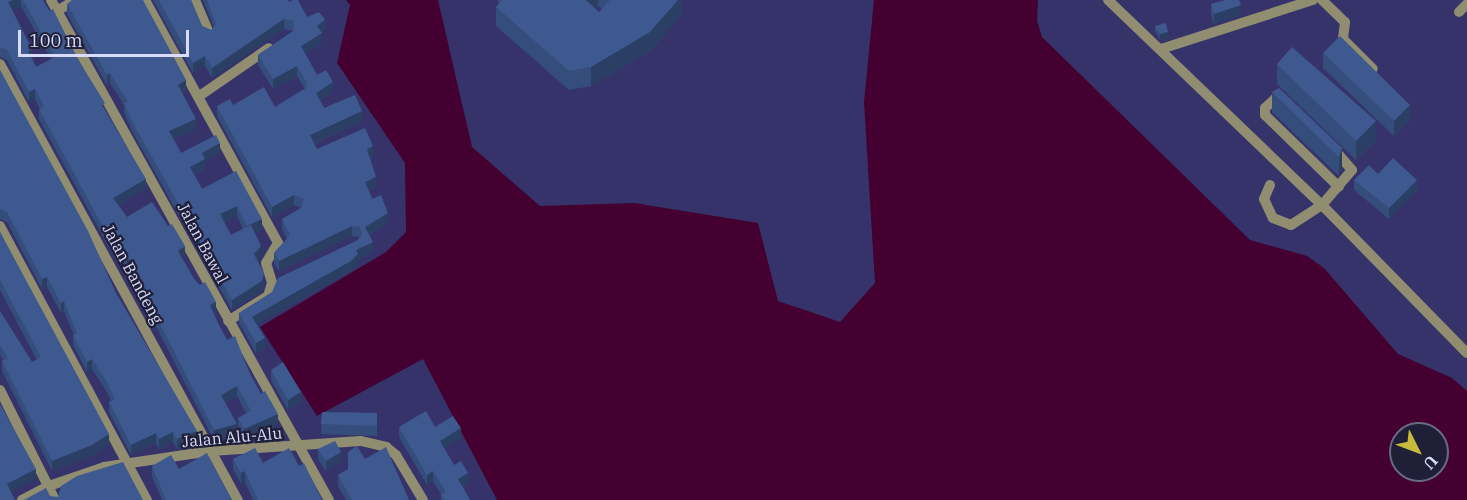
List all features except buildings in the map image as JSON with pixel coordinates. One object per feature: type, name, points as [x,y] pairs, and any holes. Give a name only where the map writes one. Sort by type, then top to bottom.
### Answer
[{"type":"street","name":"Jalan Bawal","points":[[51,0],[329,500]]},
{"type":"street","points":[[57,11],[75,0]]},
{"type":"street","points":[[145,0],[198,97],[274,225],[278,245],[266,262],[277,280],[264,300],[228,321]]},
{"type":"street","points":[[195,0],[209,33]]},
{"type":"street","points":[[1108,0],[1322,205],[1467,354]]},
{"type":"street","points":[[1161,49],[1313,0]]},
{"type":"street","points":[[1322,0],[1345,22],[1343,39],[1379,75]]},
{"type":"street","points":[[198,97],[279,42]]},
{"type":"street","name":"Jalan Bandeng","points":[[0,64],[238,500]]},
{"type":"street","points":[[1297,115],[1280,99],[1265,108],[1270,122],[1339,187]]},
{"type":"street","points":[[1270,185],[1264,199],[1267,210],[1287,225],[1304,220],[1322,205],[1352,170],[1327,143]]},
{"type":"street","points":[[0,226],[147,500]]},
{"type":"street","points":[[0,390],[54,500]]},
{"type":"street","name":"Jalan Alu-Alu","points":[[22,500],[46,486],[87,471],[126,464],[211,452],[361,441],[386,447],[405,467],[423,500]]},
{"type":"shaded area","points":[[346,0],[438,0],[472,147],[540,206],[634,203],[758,223],[778,301],[840,322],[875,283],[864,102],[874,0],[1038,0],[1037,21],[1042,37],[1250,240],[1307,256],[1324,268],[1398,354],[1452,378],[1467,391],[1467,500],[497,500],[423,359],[317,416],[260,327],[386,252],[406,232],[405,163],[337,63],[350,5]]}]
